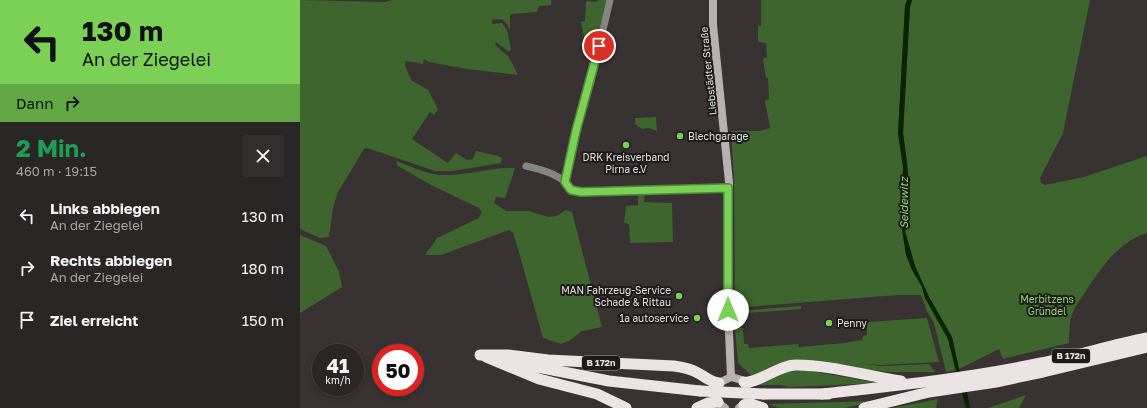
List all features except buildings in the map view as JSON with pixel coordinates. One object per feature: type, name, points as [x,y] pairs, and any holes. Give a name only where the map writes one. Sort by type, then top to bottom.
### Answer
[{"type":"highway","name":"B 172n","points":[[996,377],[1042,363],[1147,338]]},
{"type":"highway","name":"B 172n","points":[[480,355],[609,381],[700,392],[822,394],[928,387],[996,377],[1147,347]]},
{"type":"highway","name":"B 172n","points":[[480,355],[508,355],[548,360],[674,366],[696,371],[708,381],[719,383]]},
{"type":"highway","points":[[480,355],[538,379],[597,394],[626,408]]},
{"type":"highway","points":[[744,382],[755,382],[770,372],[796,365],[832,369],[903,381],[928,387]]},
{"type":"highway","name":"B 172n","points":[[864,408],[928,387]]},
{"type":"highway","points":[[697,408],[708,403],[722,405]]},
{"type":"highway","points":[[741,406],[751,404],[763,408]]},
{"type":"main road","name":"Liebstädter Straße","points":[[713,0],[713,25],[725,138],[728,188],[728,310],[731,377]]},
{"type":"main road","points":[[722,405],[716,392],[719,383],[731,377],[738,378],[747,386],[748,396],[741,406]]},
{"type":"street","points":[[565,182],[576,131],[591,82],[610,0]]},
{"type":"street","points":[[526,166],[540,169],[565,182],[571,190],[581,192],[728,188]]},
{"type":"green space","points":[[300,0],[385,2],[392,0],[551,0],[551,5],[539,6],[537,12],[510,14],[510,30],[503,20],[492,20],[492,24],[502,23],[507,30],[511,49],[509,52],[496,42],[495,45],[509,57],[518,75],[467,69],[429,62],[424,59],[423,64],[406,61],[405,65],[411,80],[428,90],[438,109],[434,115],[430,112],[412,139],[448,163],[456,153],[467,160],[473,159],[476,151],[498,156],[502,158],[501,163],[453,171],[435,171],[367,148],[364,149],[338,192],[333,208],[329,237],[320,238],[300,229]]},
{"type":"green space","points":[[598,0],[607,0],[596,48],[591,51],[585,42],[581,22],[585,21],[586,1],[597,2]]},
{"type":"green space","points":[[761,0],[907,0],[905,6],[898,133],[903,167],[902,229],[906,255],[922,287],[925,298],[948,339],[955,370],[946,372],[934,323],[927,311],[921,295],[897,295],[735,308],[734,178],[731,131],[759,131],[770,128],[765,101],[769,99],[768,78],[766,78],[763,59],[767,57],[766,43],[758,42],[758,26],[761,26]]},
{"type":"green space","name":"Merbitzens Gründel","points":[[912,0],[1090,0],[1063,133],[1040,178],[1041,183],[1045,185],[1084,177],[1147,156],[1147,233],[1137,237],[1119,249],[1096,275],[1074,310],[1070,323],[1069,343],[1003,359],[999,349],[959,369],[952,337],[929,297],[915,266],[905,231],[909,188],[903,133],[910,7]]},
{"type":"green space","points":[[656,117],[657,131],[649,128],[642,129],[635,124],[635,118]]},
{"type":"green space","points":[[396,161],[424,171],[441,175],[515,168],[505,198],[496,197],[494,203],[506,211],[529,211],[548,217],[556,216],[566,210],[572,212],[602,327],[582,331],[569,341],[561,344],[543,338],[516,242],[513,233],[509,230],[441,255],[425,255],[437,238],[479,218],[482,212],[479,208],[431,185],[398,166]]},
{"type":"green space","points":[[638,193],[645,193],[644,202],[672,203],[673,242],[630,243],[629,224],[624,223],[626,206],[638,205]]},
{"type":"green space","points":[[300,235],[326,246],[339,272],[342,287],[300,313]]},
{"type":"green space","points":[[801,306],[801,309],[747,313],[747,319],[735,320],[735,312],[738,311]]},
{"type":"green space","points":[[927,318],[939,362],[880,365],[857,363],[880,366],[929,364],[935,372],[888,372],[807,362],[754,378],[738,363],[735,328],[743,328],[744,344],[748,344],[749,348],[798,344],[799,347],[862,340],[863,336],[867,335],[867,322]]},
{"type":"green space","points":[[790,371],[810,371],[880,383],[790,387],[781,385],[760,385],[760,383],[772,377]]},
{"type":"green space","points":[[1026,395],[1019,408],[988,408],[991,407]]},
{"type":"green space","points":[[938,399],[936,408],[892,408]]},
{"type":"green space","points":[[874,401],[845,408],[780,408],[768,404]]},
{"type":"water","name":"Seidewitz","points":[[907,0],[912,0],[910,7],[903,133],[909,188],[905,231],[915,266],[929,297],[952,337],[970,408],[966,408],[948,339],[925,298],[922,287],[912,270],[906,255],[902,229],[903,167],[898,133],[905,6]]},
{"type":"place","name":"Blechgarage","points":[[680,136]]},
{"type":"place","name":"DRK Kreisverband Pirna e.V","points":[[626,145]]},
{"type":"place","name":"MAN Fahrzeug-Service Schade & Rittau","points":[[679,296]]},
{"type":"place","name":"1a autoservice","points":[[697,318]]},
{"type":"place","name":"Penny","points":[[829,323]]},
{"type":"route","points":[[599,46],[591,82],[576,131],[565,182],[571,190],[575,192],[728,188],[728,310]]}]
